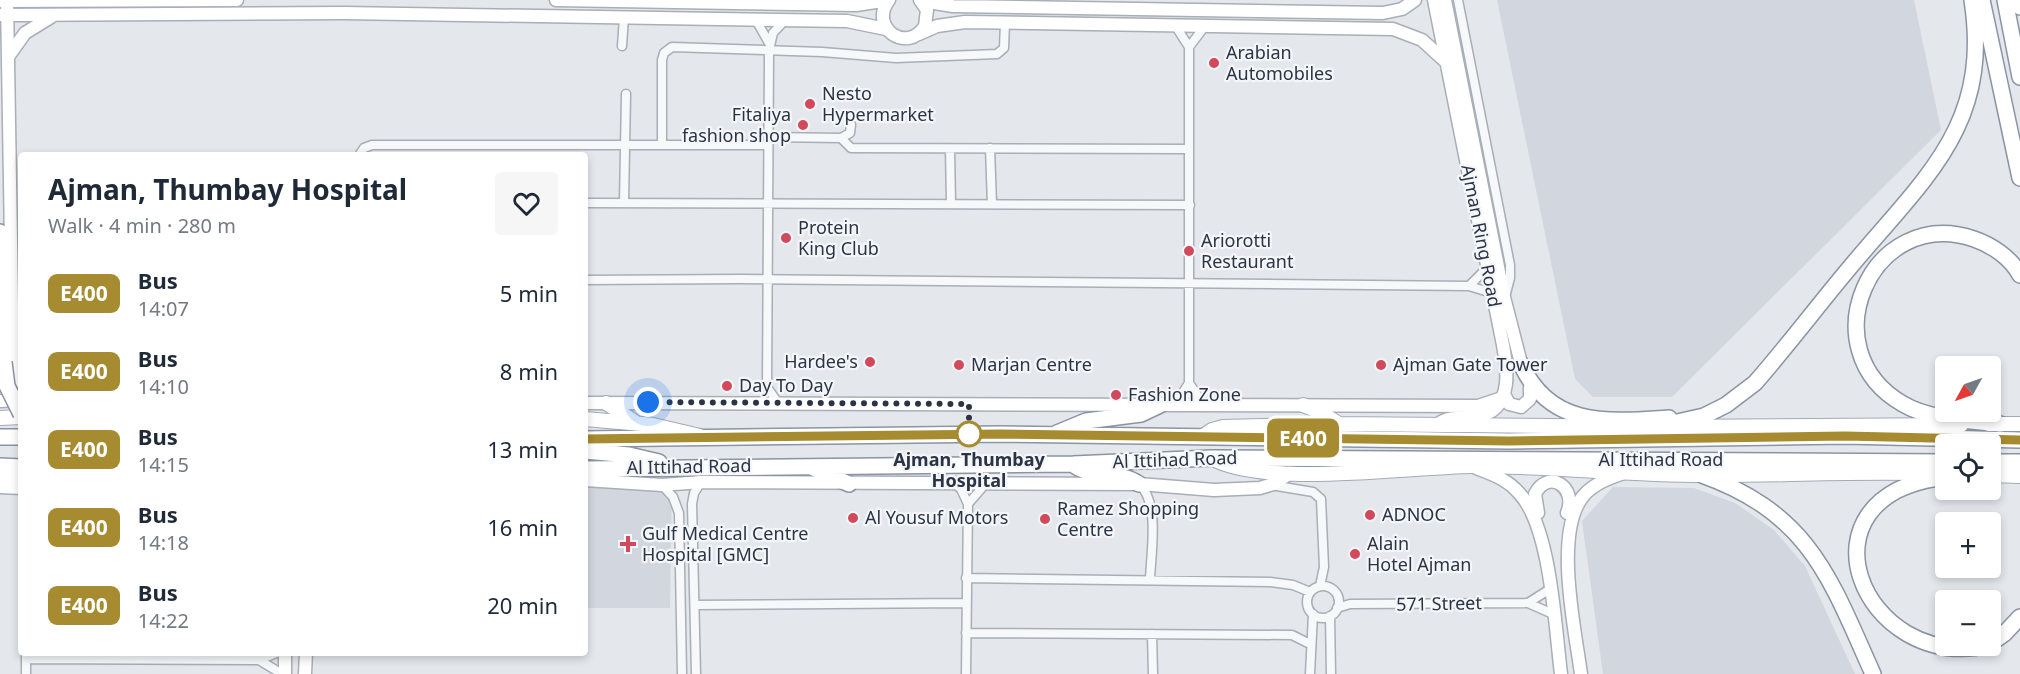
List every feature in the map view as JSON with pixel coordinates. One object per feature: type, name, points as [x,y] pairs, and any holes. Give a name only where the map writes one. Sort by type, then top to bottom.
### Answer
[{"type":"highway","points":[[1655,428],[1691,421],[1731,402],[1755,383],[1934,168],[1954,137],[1968,101],[1976,63],[1976,23],[1972,0]]},
{"type":"highway","points":[[1982,0],[2020,178]]},
{"type":"highway","points":[[2005,0],[2020,76]]},
{"type":"highway","points":[[2018,0],[2020,7]]},
{"type":"highway","points":[[0,232],[4,362],[8,386],[18,408]]},
{"type":"highway","points":[[2000,424],[1917,410],[1889,394],[1868,370],[1861,355],[1856,324],[1858,303],[1873,270],[1886,256],[1902,244],[1922,236],[1953,234],[1984,242],[2002,254],[2020,275]]},
{"type":"highway","points":[[1521,364],[1533,387],[1542,397],[1576,416],[1598,419],[1675,417],[1697,412],[1727,397],[1785,345]]},
{"type":"highway","points":[[1054,435],[1086,421],[1135,416],[1167,405]]},
{"type":"highway","name":"Al Ittihad Road","points":[[588,439],[702,436],[1054,435],[1509,441],[1845,436],[2020,440]]},
{"type":"highway","points":[[0,437],[18,437]]},
{"type":"highway","points":[[588,451],[629,455],[675,467]]},
{"type":"highway","name":"Al Ittihad Road","points":[[588,472],[675,467],[1072,464],[1210,458],[1935,462]]},
{"type":"highway","points":[[2001,462],[2020,462]]},
{"type":"highway","points":[[1072,464],[1086,471],[1121,475],[1139,484]]},
{"type":"highway","points":[[807,465],[849,484]]},
{"type":"highway","points":[[0,466],[18,467]]},
{"type":"highway","points":[[1702,476],[1728,484],[1761,503],[1786,522],[1810,548],[1831,580],[1873,674]]},
{"type":"highway","points":[[0,478],[18,486]]},
{"type":"highway","points":[[1935,479],[1917,483],[1896,493],[1871,515],[1857,547],[1858,587],[1866,609],[1876,623],[1888,636],[1907,648],[1935,655]]},
{"type":"highway","points":[[2001,636],[2020,617]]},
{"type":"main road","points":[[7,0],[4,15],[8,58],[12,305],[15,376],[18,382]]},
{"type":"main road","points":[[0,1],[237,0]]},
{"type":"main road","points":[[556,0],[856,5],[889,0]]},
{"type":"main road","points":[[886,29],[882,14],[889,0]]},
{"type":"main road","points":[[921,0],[953,6],[1389,13],[1402,9],[1415,0]]},
{"type":"main road","points":[[919,34],[926,26],[927,15],[921,0]]},
{"type":"main road","name":"Ajman Ring Road","points":[[1434,0],[1505,353],[1508,378],[1503,396]]},
{"type":"main road","name":"Ajman Ring Road","points":[[1444,0],[1504,297],[1521,364],[1530,387],[1548,408],[1586,427]]},
{"type":"main road","points":[[1275,27],[1283,23],[1301,22],[1307,18],[1308,12]]},
{"type":"main road","points":[[4,15],[344,13],[847,21],[886,29],[894,36],[904,39],[956,22],[1401,30],[1422,39],[1446,62]]},
{"type":"main road","points":[[8,58],[25,33],[43,20],[58,15]]},
{"type":"main road","points":[[0,382],[9,381],[15,376]]},
{"type":"main road","points":[[1503,396],[1509,404],[1521,407],[1530,399],[1530,387]]},
{"type":"main road","points":[[588,403],[1478,406],[1503,396]]},
{"type":"main road","points":[[1436,426],[1448,419],[1483,415],[1503,396]]},
{"type":"main road","points":[[0,400],[18,400]]},
{"type":"main road","points":[[606,403],[637,424]]},
{"type":"main road","points":[[1303,405],[1326,414],[1339,424]]},
{"type":"main road","points":[[0,418],[18,415]]},
{"type":"main road","points":[[588,419],[675,429],[702,436]]},
{"type":"main road","points":[[1203,436],[1222,427],[1339,424],[1655,428],[2020,424]]},
{"type":"main road","points":[[1210,458],[1243,470],[1291,473],[1472,466],[1702,476],[1935,476]]},
{"type":"main road","points":[[1472,466],[1503,479],[1524,498],[1535,518],[1546,559]]},
{"type":"main road","points":[[1581,674],[1568,569],[1568,536],[1575,508],[1596,484],[1627,471]]},
{"type":"main road","points":[[588,472],[662,485],[701,482],[849,484],[953,481],[1139,484],[1214,490],[1271,485],[1291,473]]},
{"type":"main road","points":[[2001,476],[2020,476]]},
{"type":"main road","points":[[1561,674],[1544,534],[1534,498],[1540,486],[1552,482],[1564,486],[1570,497],[1563,535],[1564,560],[1568,569]]},
{"type":"main road","points":[[0,487],[18,487]]},
{"type":"main road","points":[[283,674],[285,656]]},
{"type":"main road","points":[[305,674],[306,656]]},
{"type":"street","points":[[1458,0],[1510,265],[1510,278],[1504,297]]},
{"type":"street","points":[[622,46],[624,17]]},
{"type":"street","points":[[756,20],[769,47]]},
{"type":"street","points":[[778,403],[767,387],[769,47],[773,33],[785,20]]},
{"type":"street","points":[[662,145],[662,60],[666,50],[675,46],[769,47],[896,58],[997,54],[1004,48],[1005,23]]},
{"type":"street","points":[[1175,25],[1189,47],[1189,383],[1204,405]]},
{"type":"street","points":[[1189,47],[1205,26]]},
{"type":"street","points":[[624,203],[626,94]]},
{"type":"street","points":[[361,152],[364,148],[372,145],[625,146],[841,138],[850,133],[851,125]]},
{"type":"street","points":[[841,138],[851,148],[1189,149]]},
{"type":"street","points":[[990,148],[992,204]]},
{"type":"street","points":[[950,149],[951,204]]},
{"type":"street","points":[[588,203],[1190,205]]},
{"type":"street","points":[[1469,286],[1487,268]]},
{"type":"street","points":[[588,280],[1469,286],[1492,292]]},
{"type":"street","points":[[1167,405],[1189,383]]},
{"type":"street","points":[[755,403],[767,387]]},
{"type":"street","points":[[953,481],[964,494],[968,504],[966,674]]},
{"type":"street","points":[[696,674],[692,519],[694,493],[701,482]]},
{"type":"street","points":[[968,504],[987,482]]},
{"type":"street","points":[[1139,484],[1148,493],[1152,505],[1150,579]]},
{"type":"street","points":[[662,485],[676,502],[680,519],[682,674]]},
{"type":"street","points":[[1271,485],[1313,492],[1321,499],[1324,567],[1320,586]]},
{"type":"street","points":[[1152,505],[1163,487]]},
{"type":"street","points":[[680,519],[684,515],[692,519]]},
{"type":"street","points":[[966,578],[1270,582],[1293,585],[1310,592]]},
{"type":"street","points":[[1330,616],[1321,618],[1313,614],[1307,606],[1310,592],[1320,586],[1334,590],[1338,604],[1330,616],[1331,674]]},
{"type":"street","points":[[1528,603],[1550,590]]},
{"type":"street","points":[[696,605],[966,603]]},
{"type":"street","name":"571 Street","points":[[1338,604],[1528,603],[1553,614]]},
{"type":"street","points":[[1310,674],[1310,627],[1313,614]]},
{"type":"street","points":[[966,633],[1292,635],[1310,627]]},
{"type":"street","points":[[1152,634],[1153,674]]},
{"type":"street","points":[[1292,635],[1310,644]]},
{"type":"street","points":[[26,674],[26,656],[259,660],[269,656]]},
{"type":"street","points":[[259,660],[283,674]]},
{"type":"shaded area","points":[[1497,0],[1914,0],[1941,130],[1672,397],[1593,397],[1575,379]]},
{"type":"shaded area","name":"Gulf Medical Centre Hospital [GMC]","points":[[588,464],[666,468],[672,480],[670,608],[588,608]]},
{"type":"shaded area","points":[[1613,487],[1694,488],[1735,503],[1774,530],[1805,566],[1855,674],[1603,674],[1582,521]]},
{"type":"bus line","name":"E400","points":[[588,439],[1001,434],[1509,441],[1845,436],[2020,440]]},
{"type":"place","name":"Arabian Automobiles","points":[[1214,63]]},
{"type":"place","name":"Nesto Hypermarket","points":[[810,104]]},
{"type":"place","name":"Fitaliya fashion shop","points":[[803,125]]},
{"type":"place","name":"Protein King Club","points":[[786,238]]},
{"type":"place","name":"Ariorotti Restaurant","points":[[1189,251]]},
{"type":"place","name":"Hardee's","points":[[870,362]]},
{"type":"place","name":"Marjan Centre","points":[[959,365]]},
{"type":"place","name":"Ajman Gate Tower","points":[[1381,365]]},
{"type":"place","name":"Day To Day","points":[[727,386]]},
{"type":"place","name":"Fashion Zone","points":[[1116,395]]},
{"type":"place","name":"Ajman, Thumbay Hospital","points":[[969,434]]},
{"type":"place","name":"ADNOC","points":[[1370,515]]},
{"type":"place","name":"Al Yousuf Motors","points":[[853,518]]},
{"type":"place","name":"Ramez Shopping Centre","points":[[1045,519]]},
{"type":"place","name":"Gulf Medical Centre Hospital [GMC]","points":[[628,544]]},
{"type":"place","name":"Alain Hotel Ajman","points":[[1355,554]]},
{"type":"route","points":[[648,402],[969,404],[969,434]]}]
